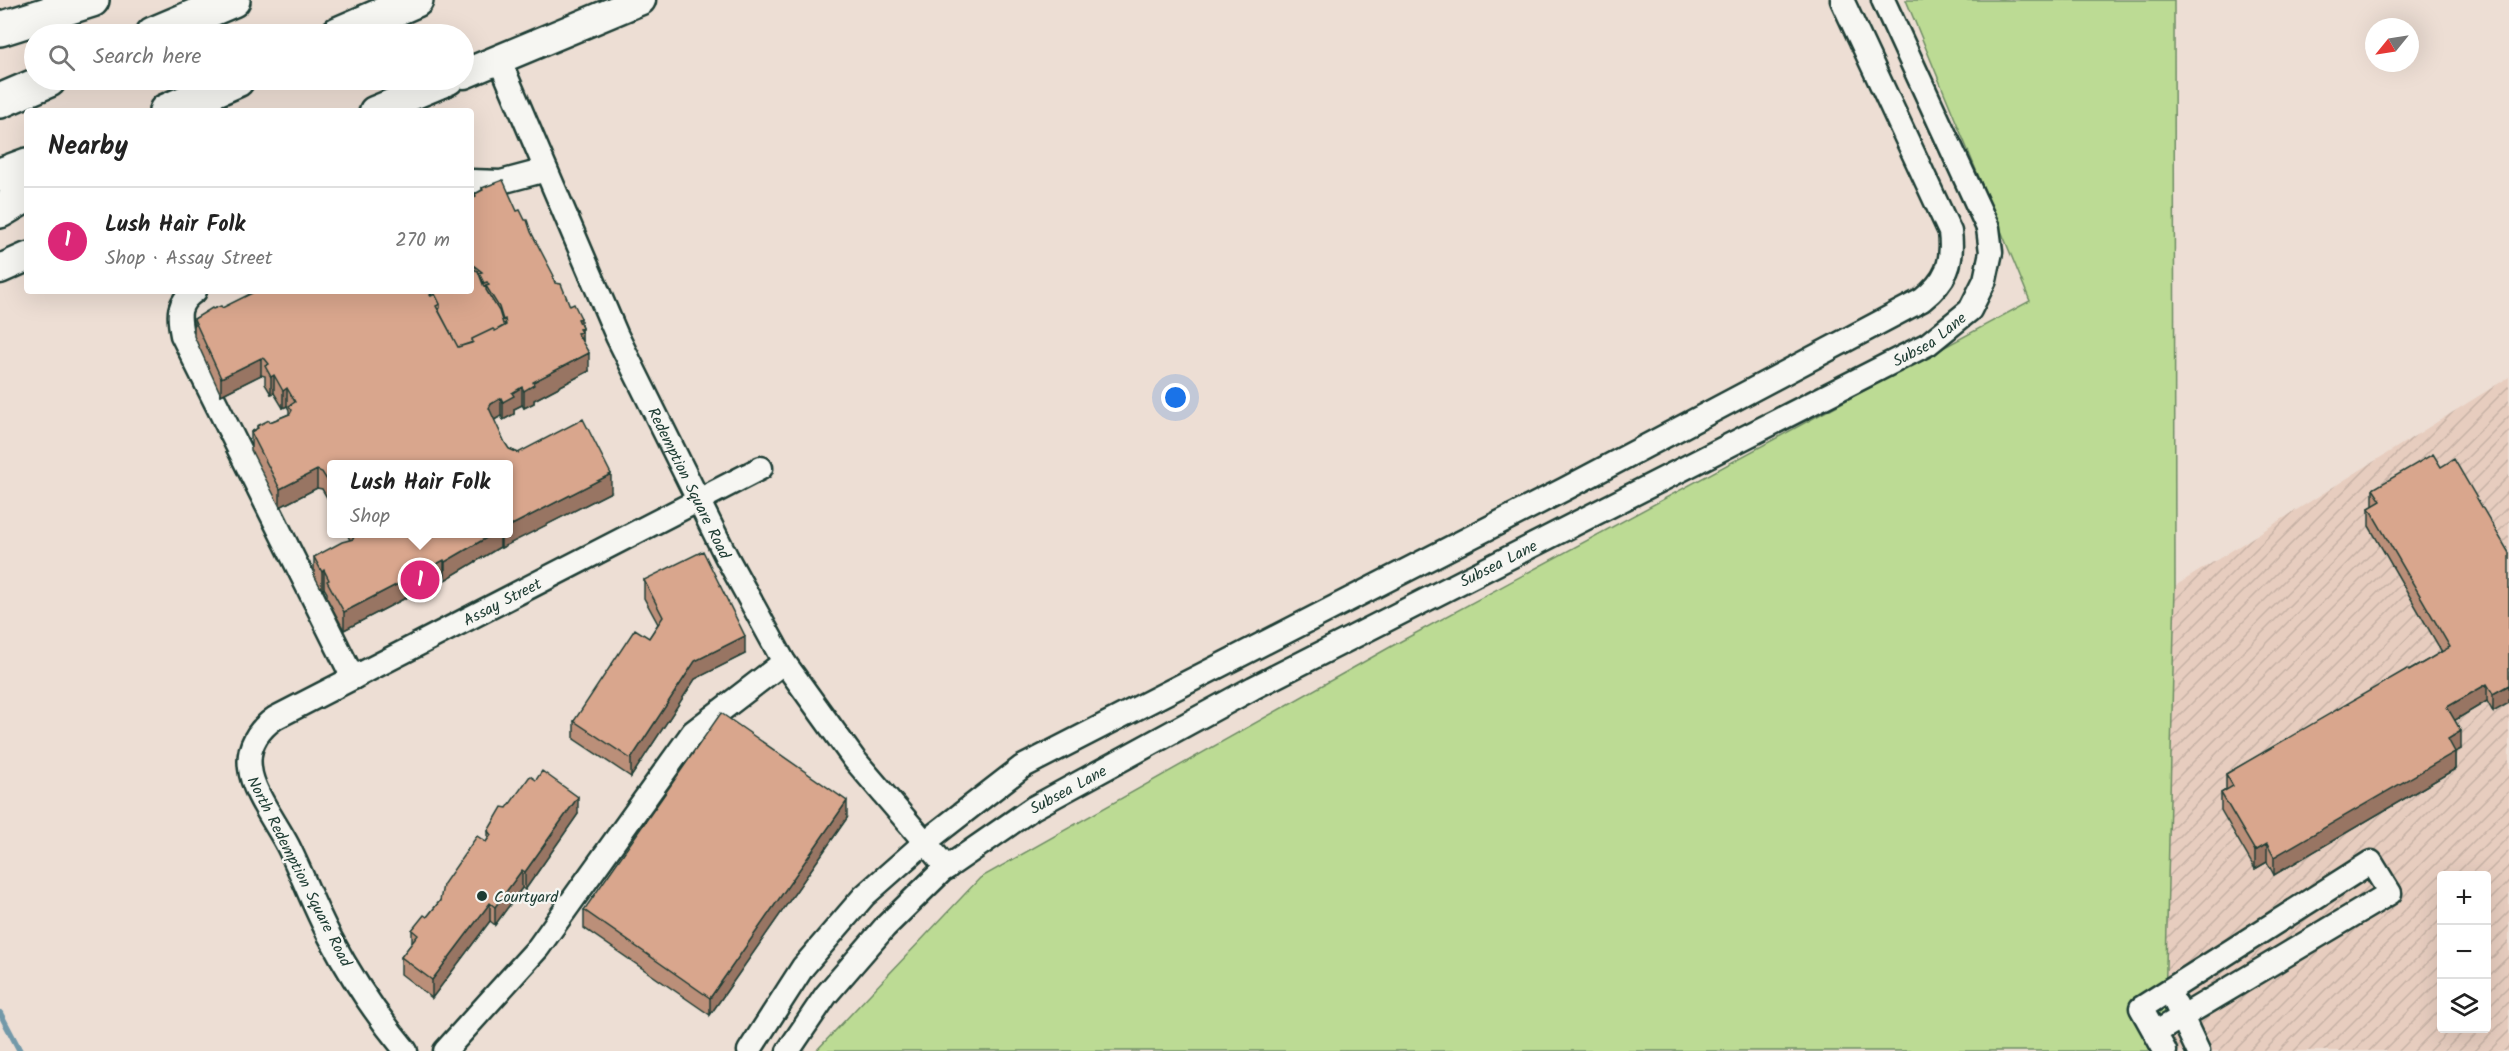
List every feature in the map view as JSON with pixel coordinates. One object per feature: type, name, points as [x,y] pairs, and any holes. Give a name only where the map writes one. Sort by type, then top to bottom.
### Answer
[{"type":"highway","points":[[0,29],[92,0]]},
{"type":"highway","points":[[177,24],[233,0]]},
{"type":"highway","points":[[361,24],[416,0]]},
{"type":"highway","points":[[0,101],[26,90]]},
{"type":"highway","points":[[173,108],[214,90]]},
{"type":"highway","points":[[0,175],[24,166]]},
{"type":"highway","points":[[0,211],[24,197]]},
{"type":"main road","points":[[474,70],[640,0]]},
{"type":"main road","points":[[381,108],[425,90]]},
{"type":"main road","points":[[0,269],[24,258]]},
{"type":"street","name":"Subsea Lane","points":[[749,1051],[802,967],[864,896],[924,843],[1022,767],[1564,489],[1922,300],[1939,287],[1952,249],[1950,232],[1842,0]]},
{"type":"street","name":"Subsea Lane","points":[[788,1051],[834,986],[885,927],[947,868],[1033,808],[1211,711],[1928,344],[1970,310],[1985,280],[1991,252],[1988,228],[1882,0]]},
{"type":"street","name":"Redemption Square Road","points":[[499,59],[598,295],[698,500],[784,662],[854,759],[947,868]]},
{"type":"street","points":[[474,182],[501,182],[546,170]]},
{"type":"street","points":[[191,294],[179,307],[182,335],[353,678]]},
{"type":"street","name":"Assay Street","points":[[252,746],[267,724],[761,468]]},
{"type":"street","points":[[445,1051],[538,948],[693,732],[784,662]]},
{"type":"street","name":"North Redemption Square Road","points":[[252,746],[249,762],[251,777],[289,848],[330,936],[370,1002],[406,1051]]},
{"type":"street","points":[[2371,862],[2390,893],[2334,927],[2183,1017],[2160,1042],[2141,1008],[2371,862]]},
{"type":"street","points":[[2317,896],[2334,927]]},
{"type":"street","points":[[2246,941],[2262,970]]},
{"type":"street","points":[[2168,990],[2198,1051]]},
{"type":"shaded area","points":[[2509,377],[2509,1051],[2164,1051],[2175,586]]},
{"type":"green space","points":[[1906,0],[2174,0],[2175,586],[2164,1051],[816,1051],[980,878],[1392,646],[2030,301]]},
{"type":"building","points":[[503,180],[517,211],[520,210],[527,220],[554,276],[555,283],[561,284],[570,306],[574,304],[581,318],[578,319],[582,328],[579,329],[581,332],[577,333],[589,353],[533,382],[534,385],[524,391],[522,387],[512,393],[514,396],[503,402],[501,398],[489,408],[505,443],[509,449],[518,453],[583,419],[611,474],[513,524],[513,460],[327,460],[327,480],[322,472],[317,470],[280,489],[251,432],[269,420],[270,422],[290,414],[292,410],[289,406],[295,402],[287,388],[283,391],[274,375],[271,377],[265,366],[269,364],[265,359],[261,358],[221,378],[194,319],[212,308],[221,306],[222,308],[250,294],[431,294],[431,296],[435,294],[440,304],[436,306],[458,347],[473,342],[472,339],[506,325],[499,307],[486,286],[489,285],[487,282],[484,283],[479,273],[482,272],[474,266],[474,197],[475,194],[483,190],[482,188]]},
{"type":"building","points":[[474,269],[478,271],[505,325],[472,339],[472,343],[458,347],[438,309],[440,304],[435,294],[474,294]]},
{"type":"building","points":[[2433,454],[2441,467],[2454,459],[2509,553],[2509,685],[2493,694],[2487,684],[2447,707],[2461,731],[2448,739],[2455,752],[2274,857],[2267,844],[2255,851],[2221,793],[2233,786],[2226,774],[2407,669],[2409,671],[2450,647],[2369,508],[2381,501],[2373,489]]},
{"type":"building","points":[[486,538],[445,562],[444,560],[344,612],[327,581],[329,580],[324,570],[322,572],[314,557],[342,542],[353,539]]},
{"type":"building","points":[[703,551],[745,636],[695,661],[631,759],[574,721],[635,629],[649,638],[663,617],[644,580]]},
{"type":"building","points":[[721,713],[847,801],[710,998],[584,910]]},
{"type":"building","name":"Courtyard","points":[[542,771],[578,797],[525,872],[522,870],[495,907],[490,903],[432,980],[401,957],[418,935],[412,930],[440,901],[443,885],[477,836],[486,842],[491,835],[488,831],[502,807],[507,808],[530,776],[536,780]]},
{"type":"waterway","points":[[0,1013],[20,1051]]},
{"type":"place","name":"Lush Hair Folk","points":[[420,580]]},
{"type":"place","name":"Courtyard","points":[[482,896]]}]
